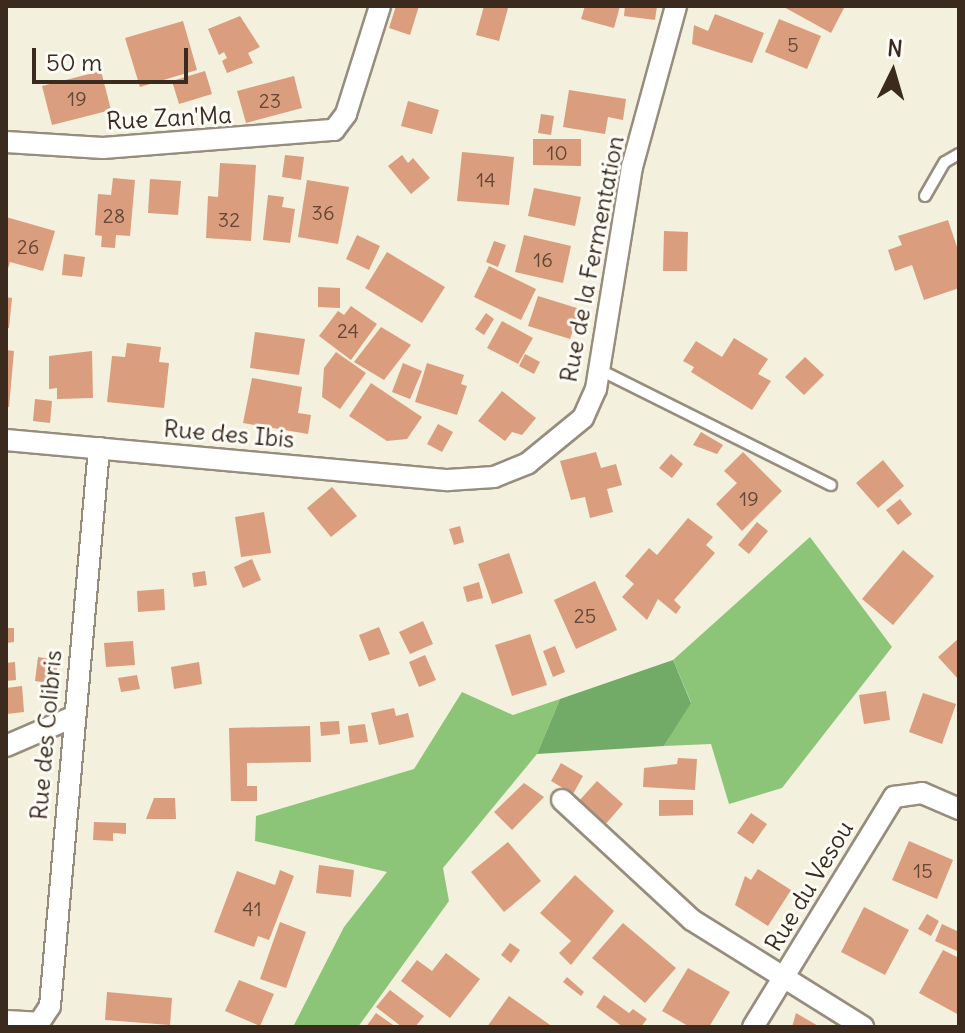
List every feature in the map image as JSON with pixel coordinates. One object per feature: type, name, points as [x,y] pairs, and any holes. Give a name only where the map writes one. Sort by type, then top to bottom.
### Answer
[{"type":"street","name":"Rue Zan'Ma","points":[[6,142],[103,148],[334,130],[346,114],[380,6]]},
{"type":"street","name":"Rue de la Fermentation","points":[[448,480],[494,477],[558,443],[583,418],[600,370],[632,167],[676,6]]},
{"type":"street","name":"Rue des Ibis","points":[[6,440],[448,480]]},
{"type":"street","name":"Rue des Colibris","points":[[6,1021],[39,1023],[50,1006],[99,448]]},
{"type":"street","points":[[6,746],[73,717]]},
{"type":"street","name":"Rue du Vesou","points":[[753,1027],[894,797],[922,793],[959,809]]},
{"type":"street","points":[[562,800],[692,920],[782,981],[863,1027]]},
{"type":"lane","points":[[925,196],[945,162],[959,154]]},
{"type":"lane","points":[[600,370],[831,485]]},
{"type":"green space","points":[[810,537],[892,647],[782,788],[729,804],[711,744],[664,746],[691,702],[673,660]]},
{"type":"green space","points":[[673,660],[691,703],[664,746],[537,754],[560,699]]},
{"type":"green space","points":[[462,692],[513,715],[560,699],[537,754],[443,868],[449,901],[358,1027],[293,1027],[344,927],[387,872],[255,841],[256,816],[414,769]]},
{"type":"building","points":[[396,6],[419,6],[410,35],[389,28]]},
{"type":"building","points":[[484,6],[508,8],[499,41],[476,35]]},
{"type":"building","points":[[585,6],[620,6],[614,28],[581,19]]},
{"type":"building","points":[[625,6],[657,6],[655,20],[624,16]]},
{"type":"building","points":[[782,6],[845,6],[831,33]]},
{"type":"building","points":[[715,14],[764,33],[752,63],[692,44],[694,25],[708,31]]},
{"type":"building","points":[[240,16],[260,47],[248,53],[253,63],[227,73],[222,61],[227,58],[224,52],[219,55],[208,29]]},
{"type":"building","points":[[779,19],[821,36],[807,69],[765,52]]},
{"type":"building","points":[[183,21],[197,70],[140,87],[125,38]]},
{"type":"building","points":[[101,71],[111,110],[52,125],[42,86]]},
{"type":"building","points":[[205,71],[212,94],[179,104],[172,81]]},
{"type":"building","points":[[294,76],[302,108],[246,123],[237,91]]},
{"type":"building","points":[[569,90],[626,99],[623,120],[608,117],[605,134],[563,127]]},
{"type":"building","points":[[408,101],[439,110],[432,134],[401,126]]},
{"type":"building","points":[[541,114],[554,116],[551,135],[538,133]]},
{"type":"building","points":[[533,139],[581,139],[581,166],[533,165]]},
{"type":"building","points":[[462,152],[514,157],[509,205],[457,201]]},
{"type":"building","points":[[285,155],[304,157],[301,180],[282,177]]},
{"type":"building","points":[[402,155],[408,163],[413,158],[430,178],[411,194],[388,166]]},
{"type":"building","points":[[220,163],[256,165],[251,241],[206,238],[208,196],[218,197]]},
{"type":"building","points":[[113,178],[135,180],[130,236],[116,235],[115,248],[101,247],[102,236],[95,235],[98,194],[111,195]]},
{"type":"building","points":[[150,179],[181,181],[178,215],[148,213]]},
{"type":"building","points":[[307,180],[349,187],[338,244],[298,237]]},
{"type":"building","points":[[534,188],[581,197],[575,226],[528,216]]},
{"type":"building","points":[[268,195],[284,197],[282,207],[295,209],[290,243],[263,240]]},
{"type":"building","points":[[6,217],[55,231],[43,271],[10,262],[6,275]]},
{"type":"building","points":[[948,220],[959,253],[959,288],[924,300],[912,265],[895,271],[888,250],[902,245],[898,236]]},
{"type":"building","points":[[664,231],[688,232],[687,271],[663,271]]},
{"type":"building","points":[[357,235],[380,246],[369,270],[346,259]]},
{"type":"building","points":[[524,235],[571,246],[563,283],[515,272]]},
{"type":"building","points":[[494,241],[506,245],[498,267],[486,262]]},
{"type":"building","points":[[387,252],[445,287],[422,323],[365,288]]},
{"type":"building","points":[[64,254],[85,257],[82,277],[62,275]]},
{"type":"building","points":[[489,266],[536,289],[521,320],[474,297]]},
{"type":"building","points":[[318,287],[340,288],[340,308],[318,307]]},
{"type":"building","points":[[538,296],[580,309],[570,339],[528,326]]},
{"type":"building","points":[[6,297],[12,298],[9,328],[6,328]]},
{"type":"building","points":[[351,306],[377,324],[351,360],[319,336],[338,311],[344,315]]},
{"type":"building","points":[[486,313],[494,319],[484,335],[475,329]]},
{"type":"building","points":[[502,321],[533,338],[518,364],[487,348]]},
{"type":"building","points":[[381,327],[411,345],[384,380],[354,362]]},
{"type":"building","points":[[255,332],[305,339],[299,375],[250,368]]},
{"type":"building","points":[[734,338],[768,359],[758,374],[771,381],[752,410],[691,372],[694,367],[683,361],[696,341],[722,357]]},
{"type":"building","points":[[127,343],[161,347],[159,362],[169,363],[164,408],[107,402],[112,356],[125,357]]},
{"type":"building","points":[[6,350],[14,351],[9,407],[6,407]]},
{"type":"building","points":[[92,351],[93,398],[57,399],[57,388],[49,389],[49,356]]},
{"type":"building","points":[[336,352],[366,373],[340,409],[322,397],[324,368]]},
{"type":"building","points":[[525,354],[540,362],[534,374],[519,366]]},
{"type":"building","points":[[805,357],[824,375],[804,395],[785,377]]},
{"type":"building","points":[[403,363],[422,371],[410,399],[392,392]]},
{"type":"building","points":[[427,363],[464,375],[461,384],[467,386],[457,415],[415,402]]},
{"type":"building","points":[[252,378],[302,387],[298,413],[311,415],[308,434],[243,423]]},
{"type":"building","points":[[371,383],[422,417],[407,439],[387,441],[349,416]]},
{"type":"building","points":[[502,391],[536,418],[522,435],[512,432],[505,441],[478,421]]},
{"type":"building","points":[[35,399],[52,401],[50,423],[33,421]]},
{"type":"building","points":[[438,424],[453,432],[442,452],[427,444]]},
{"type":"building","points":[[701,432],[723,445],[717,454],[693,445]]},
{"type":"building","points":[[596,452],[601,468],[616,464],[622,485],[607,489],[613,512],[590,518],[585,497],[571,500],[560,461]]},
{"type":"building","points":[[743,452],[782,491],[742,531],[716,504],[737,483],[724,471]]},
{"type":"building","points":[[671,454],[683,464],[672,478],[659,468]]},
{"type":"building","points":[[883,460],[904,486],[878,508],[856,483]]},
{"type":"building","points":[[332,487],[357,516],[331,537],[307,508]]},
{"type":"building","points":[[900,499],[912,514],[898,525],[886,510]]},
{"type":"building","points":[[264,512],[271,553],[241,557],[235,517]]},
{"type":"building","points":[[688,518],[713,537],[706,545],[715,553],[674,600],[681,607],[676,614],[658,599],[647,620],[622,597],[634,584],[625,576],[649,548],[657,555]]},
{"type":"building","points":[[757,522],[768,531],[749,554],[738,545]]},
{"type":"building","points":[[460,526],[464,542],[454,545],[449,529]]},
{"type":"building","points":[[903,550],[934,576],[893,625],[862,599]]},
{"type":"building","points":[[509,553],[523,593],[492,604],[478,564]]},
{"type":"building","points":[[252,559],[261,580],[243,588],[234,567]]},
{"type":"building","points":[[205,571],[207,585],[194,587],[192,573]]},
{"type":"building","points":[[595,581],[617,630],[576,649],[554,600]]},
{"type":"building","points":[[479,582],[483,598],[467,602],[463,587]]},
{"type":"building","points":[[164,589],[165,610],[138,612],[137,591]]},
{"type":"building","points":[[423,621],[433,644],[410,654],[399,632]]},
{"type":"building","points":[[379,627],[390,654],[369,661],[359,635]]},
{"type":"building","points":[[6,628],[14,628],[14,642],[6,643]]},
{"type":"building","points":[[530,634],[547,685],[512,696],[495,645]]},
{"type":"building","points":[[959,638],[959,680],[938,657]]},
{"type":"building","points":[[133,641],[135,665],[106,667],[104,643]]},
{"type":"building","points":[[555,646],[565,672],[553,677],[543,651]]},
{"type":"building","points":[[425,655],[436,680],[419,687],[409,662]]},
{"type":"building","points":[[38,657],[58,660],[55,684],[35,681]]},
{"type":"building","points":[[15,662],[16,680],[6,681],[6,663]]},
{"type":"building","points":[[199,662],[202,684],[174,689],[171,667]]},
{"type":"building","points":[[137,675],[140,689],[121,692],[118,678]]},
{"type":"building","points":[[22,686],[24,712],[6,714],[6,688]]},
{"type":"building","points":[[886,691],[890,720],[864,724],[859,695]]},
{"type":"building","points":[[923,693],[956,704],[942,744],[909,732]]},
{"type":"building","points":[[394,708],[396,716],[408,713],[414,737],[379,745],[371,713]]},
{"type":"building","points":[[339,721],[340,734],[321,736],[320,722]]},
{"type":"building","points":[[365,724],[368,742],[350,744],[348,726]]},
{"type":"building","points":[[310,726],[311,762],[247,763],[247,786],[257,786],[257,801],[231,801],[229,728]]},
{"type":"building","points":[[678,758],[697,759],[695,790],[643,787],[644,768],[677,764]]},
{"type":"building","points":[[561,763],[583,776],[573,794],[551,781]]},
{"type":"building","points":[[597,781],[623,804],[604,826],[578,802]]},
{"type":"building","points":[[524,783],[544,797],[512,830],[494,812]]},
{"type":"building","points":[[154,798],[175,798],[176,819],[146,819]]},
{"type":"building","points":[[659,800],[693,800],[693,815],[659,816]]},
{"type":"building","points":[[751,813],[767,824],[753,844],[737,833]]},
{"type":"building","points":[[94,822],[126,823],[126,834],[113,833],[113,841],[93,840]]},
{"type":"building","points":[[909,841],[953,860],[937,899],[892,880]]},
{"type":"building","points":[[508,842],[541,881],[504,912],[471,872]]},
{"type":"building","points":[[319,865],[354,870],[351,897],[316,893]]},
{"type":"building","points":[[758,869],[791,890],[768,926],[735,905],[745,876],[751,880]]},
{"type":"building","points":[[280,870],[294,876],[269,940],[258,936],[254,947],[214,932],[237,871],[275,885]]},
{"type":"building","points":[[575,875],[614,911],[571,965],[559,953],[571,941],[540,913]]},
{"type":"building","points":[[864,907],[909,930],[885,975],[841,952]]},
{"type":"building","points":[[927,914],[939,921],[931,936],[918,929]]},
{"type":"building","points":[[280,922],[306,932],[286,988],[260,979]]},
{"type":"building","points":[[623,923],[676,968],[645,1003],[592,958]]},
{"type":"building","points":[[942,924],[959,932],[957,951],[935,941]]},
{"type":"building","points":[[510,943],[520,950],[511,963],[501,955]]},
{"type":"building","points":[[943,950],[959,958],[959,1015],[919,993]]},
{"type":"building","points":[[446,953],[480,979],[450,1018],[401,981],[417,960],[432,971]]},
{"type":"building","points":[[688,968],[730,992],[709,1027],[690,1027],[662,1011]]},
{"type":"building","points":[[567,977],[584,992],[581,996],[563,982]]},
{"type":"building","points":[[239,980],[274,994],[260,1026],[225,1011]]},
{"type":"building","points":[[390,990],[424,1016],[415,1027],[402,1027],[376,1007]]},
{"type":"building","points":[[107,992],[172,998],[170,1025],[105,1020]]},
{"type":"building","points":[[604,995],[629,1013],[633,1009],[647,1019],[641,1027],[623,1027],[596,1007]]},
{"type":"building","points":[[509,996],[553,1027],[487,1027]]},
{"type":"building","points":[[376,1013],[396,1027],[366,1027]]},
{"type":"building","points":[[796,1013],[820,1027],[792,1027]]}]
